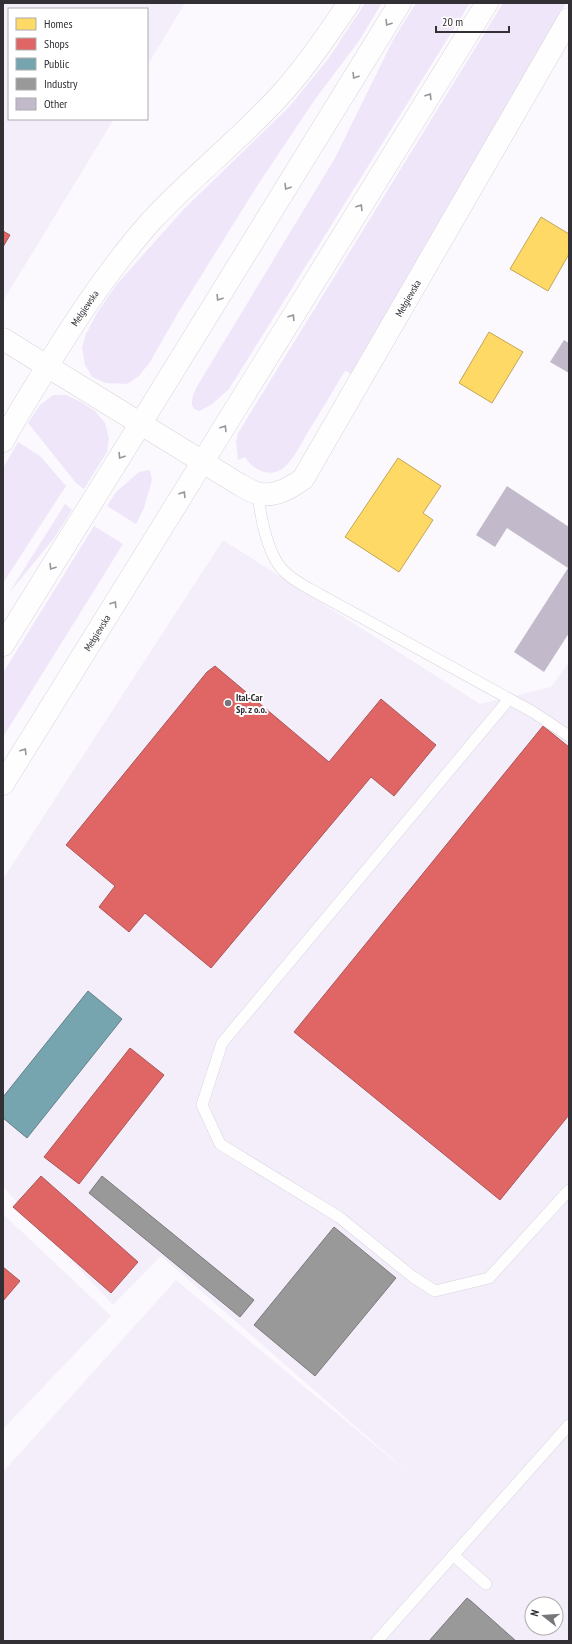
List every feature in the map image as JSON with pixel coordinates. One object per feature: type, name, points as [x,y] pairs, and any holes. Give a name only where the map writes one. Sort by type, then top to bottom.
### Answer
[{"type":"main road","name":"Mełgiewska","points":[[3,441],[92,296],[124,253],[177,195],[244,132],[284,91],[331,30],[349,3]]},
{"type":"main road","points":[[3,645],[142,424],[400,3]]},
{"type":"main road","name":"Mełgiewska","points":[[3,784],[486,3]]},
{"type":"main road","name":"Mełgiewska","points":[[258,494],[278,493],[291,487],[303,478],[567,28]]},
{"type":"main road","points":[[3,338],[237,483],[258,494]]},
{"type":"lane","points":[[258,494],[260,519],[268,542],[276,560],[286,574],[319,594],[532,712],[569,736]]},
{"type":"lane","points":[[509,699],[222,1043],[202,1105],[220,1144],[339,1217],[413,1278],[435,1291],[489,1278],[569,1190]]},
{"type":"lane","points":[[377,1641],[569,1425]]},
{"type":"lane","points":[[454,1555],[486,1584]]},
{"type":"shaded area","points":[[3,3],[185,3],[148,64],[148,8],[8,8],[8,120],[113,120],[3,301]]},
{"type":"shaded area","points":[[365,3],[382,3],[359,41],[316,98],[259,183],[178,313],[150,362],[139,376],[127,384],[106,383],[92,377],[85,365],[82,348],[86,334],[97,313],[117,284],[184,209],[289,107],[328,59]]},
{"type":"shaded area","points":[[416,3],[470,3],[229,389],[211,405],[199,411],[195,409],[192,401],[196,388],[335,158],[393,40]]},
{"type":"shaded area","points":[[503,3],[566,3],[352,374],[345,371],[293,457],[282,469],[271,473],[266,473],[252,466],[245,457],[238,460],[236,441],[238,433]]},
{"type":"shaded area","points":[[53,395],[66,395],[81,402],[95,411],[105,423],[109,438],[107,452],[84,489],[76,483],[28,423],[40,405]]},
{"type":"shaded area","points":[[18,442],[40,456],[66,486],[3,583],[3,468]]},
{"type":"shaded area","points":[[150,470],[152,480],[144,508],[136,524],[107,506],[116,492],[139,472]]},
{"type":"shaded area","points":[[65,504],[72,510],[55,537],[9,593]]},
{"type":"shaded area","points":[[94,526],[123,544],[3,737],[3,673]]},
{"type":"shaded area","points":[[223,540],[480,704],[551,687],[569,662],[569,1641],[3,1641],[3,1472],[176,1280],[411,1475],[161,1256],[113,1305],[3,1187],[3,879]]},
{"type":"shaded area","points":[[3,1214],[111,1316],[3,1429]]},
{"type":"building: Homes","points":[[541,217],[569,234],[569,254],[548,291],[510,269]]},
{"type":"building: Homes","points":[[489,332],[523,352],[492,403],[459,383]]},
{"type":"building: Homes","points":[[398,458],[441,486],[423,513],[433,520],[399,572],[345,537]]},
{"type":"building: Shops","points":[[3,231],[10,235],[3,247]]},
{"type":"building: Shops","points":[[215,666],[329,762],[381,699],[436,745],[394,796],[371,777],[211,968],[145,913],[129,932],[99,907],[115,886],[66,845],[207,672]]},
{"type":"building: Shops","points":[[543,726],[569,747],[569,1115],[500,1200],[294,1032]]},
{"type":"building: Shops","points":[[130,1048],[164,1075],[79,1184],[44,1157]]},
{"type":"building: Shops","points":[[41,1176],[138,1262],[111,1293],[13,1207]]},
{"type":"building: Shops","points":[[3,1267],[20,1281],[3,1301]]},
{"type":"building: Public","points":[[88,991],[122,1019],[27,1138],[3,1118],[3,1097]]},
{"type":"building: Industry","points":[[102,1176],[254,1300],[240,1317],[89,1193]]},
{"type":"building: Industry","points":[[334,1227],[396,1278],[315,1376],[254,1325]]},
{"type":"building: Industry","points":[[467,1598],[471,1601],[516,1641],[429,1641]]},
{"type":"building: Other","points":[[564,340],[569,343],[569,373],[550,362]]},
{"type":"building: Other","points":[[507,486],[569,527],[569,633],[544,672],[514,652],[568,568],[507,528],[495,547],[476,535]]},
{"type":"place","name":"Ital-Car Sp. z o.o.","points":[[228,703]]}]
